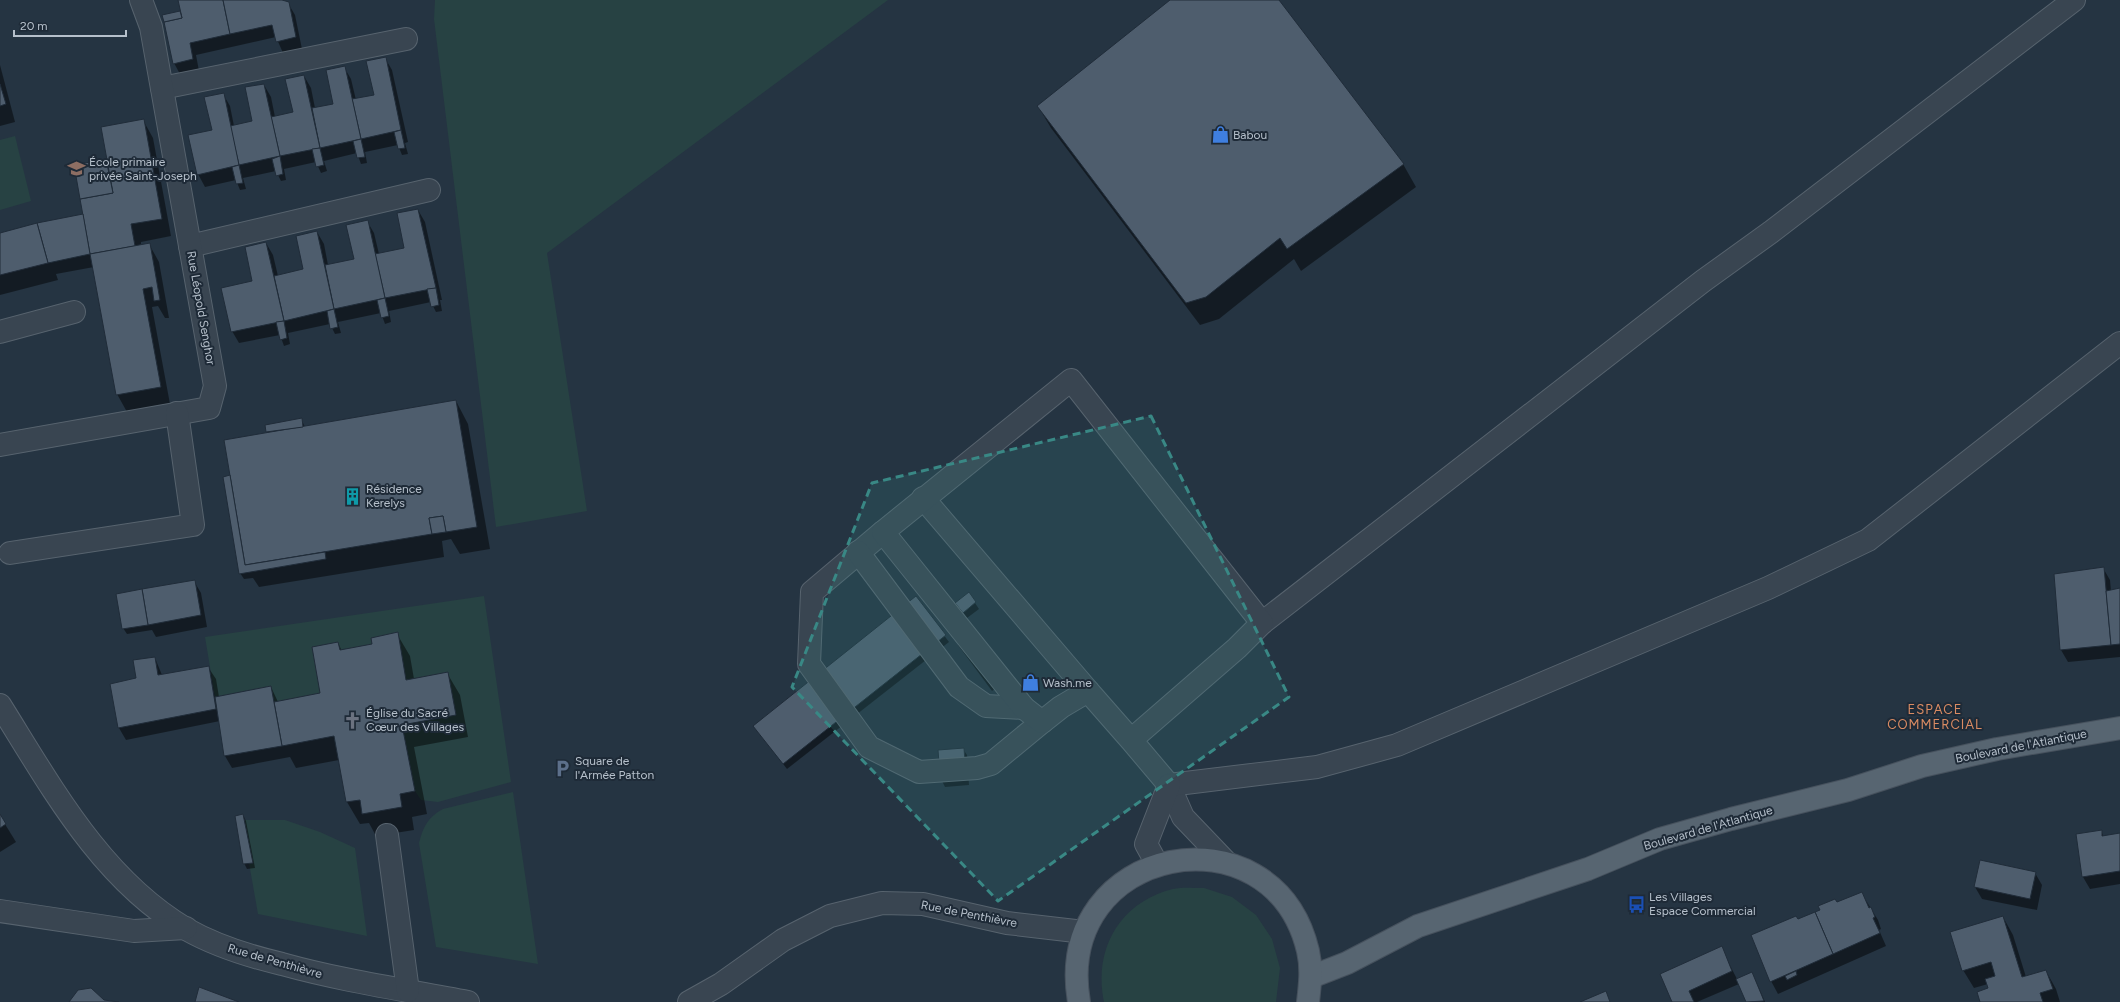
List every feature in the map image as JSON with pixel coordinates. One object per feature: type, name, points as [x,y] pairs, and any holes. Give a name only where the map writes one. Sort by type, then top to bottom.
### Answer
[{"type":"main road","name":"Boulevard de l'Atlantique","points":[[1311,977],[1347,963],[1418,926],[1588,869],[1660,839],[1731,819],[1848,790],[1922,766],[1997,749],[2120,728]]},
{"type":"main road","points":[[1079,1002],[1076,966],[1084,932],[1101,902],[1126,879],[1158,864],[1181,859],[1204,858],[1227,863],[1250,873],[1271,887],[1288,906],[1300,927],[1308,952],[1311,977],[1308,1002]]},
{"type":"street","name":"Rue Léopold Senghor","points":[[0,445],[209,408],[215,386],[151,27],[141,0]]},
{"type":"street","points":[[1131,740],[1237,648],[1262,623],[1703,281],[1772,232],[2074,0]]},
{"type":"street","points":[[162,88],[406,39]]},
{"type":"street","points":[[190,246],[428,190]]},
{"type":"street","points":[[0,332],[74,312]]},
{"type":"street","points":[[1169,785],[1317,767],[1397,745],[1768,588],[1868,540],[2120,343]]},
{"type":"street","points":[[1088,691],[1061,707],[991,764],[977,768],[919,772],[869,747],[809,664],[812,592],[923,498],[988,448],[1071,380],[1262,623]]},
{"type":"street","points":[[10,554],[193,525],[177,413]]},
{"type":"street","points":[[923,498],[1169,785],[1183,817],[1227,863]]},
{"type":"street","points":[[882,532],[1024,708],[1042,722]]},
{"type":"street","points":[[858,552],[959,687],[986,706],[1024,708]]},
{"type":"street","name":"Rue de Penthièvre","points":[[0,705],[63,805],[100,853],[142,897],[186,928],[235,952],[320,975],[468,1002]]},
{"type":"street","points":[[1158,864],[1146,844],[1169,785]]},
{"type":"street","points":[[387,835],[408,991]]},
{"type":"street","name":"Rue de Penthièvre","points":[[689,1002],[721,984],[783,940],[803,929],[830,916],[882,903],[923,904],[1007,923],[1084,932]]},
{"type":"street","points":[[0,911],[134,931],[186,928]]},
{"type":"highlighted area","points":[[1151,416],[1289,697],[998,901],[792,687],[872,483]]},
{"type":"green space","points":[[435,0],[888,0],[547,253],[587,511],[496,527],[434,19]]},
{"type":"green space","points":[[15,136],[31,201],[0,210],[0,140]]},
{"type":"green space","points":[[484,596],[511,782],[438,802],[421,800],[415,791],[402,725],[456,715],[448,672],[406,680],[397,633],[371,638],[372,644],[340,650],[338,642],[312,647],[320,693],[274,702],[271,686],[215,697],[205,637]]},
{"type":"green space","points":[[513,792],[538,964],[436,947],[419,843],[422,832],[427,823],[433,815],[443,809]]},
{"type":"green space","points":[[244,820],[285,820],[320,832],[355,848],[367,936],[258,914],[249,863]]},
{"type":"green space","points":[[1177,888],[1204,888],[1232,897],[1256,915],[1272,939],[1280,968],[1276,1002],[1104,1002],[1102,982],[1103,964],[1107,946],[1114,930],[1125,916],[1138,905],[1154,895]]},
{"type":"building","points":[[178,0],[223,0],[230,34],[190,43],[193,59],[173,64],[164,22],[182,18]]},
{"type":"building","points":[[223,0],[282,0],[289,2],[296,37],[276,42],[272,25],[230,34]]},
{"type":"building","name":"Babou","points":[[1170,0],[1279,0],[1404,164],[1287,249],[1280,238],[1206,297],[1186,303],[1037,106]]},
{"type":"building","points":[[180,11],[182,18],[164,22],[162,15]]},
{"type":"building","points":[[386,57],[401,130],[361,139],[352,99],[374,95],[366,61]]},
{"type":"building","points":[[345,66],[361,139],[320,148],[312,108],[333,104],[326,70]]},
{"type":"building","points":[[304,75],[320,148],[280,156],[271,117],[293,112],[285,79]]},
{"type":"building","points":[[0,84],[6,104],[0,106]]},
{"type":"building","points":[[264,84],[280,156],[239,165],[230,126],[252,121],[245,87]]},
{"type":"building","points":[[224,93],[239,165],[197,175],[188,135],[212,130],[204,97]]},
{"type":"building","points":[[144,119],[162,219],[131,224],[135,246],[90,254],[80,199],[113,193],[101,127]]},
{"type":"building","points":[[401,130],[405,148],[398,149],[394,132]]},
{"type":"building","points":[[361,139],[365,157],[357,158],[353,141]]},
{"type":"building","points":[[320,148],[324,165],[316,167],[312,149]]},
{"type":"building","points":[[280,156],[283,174],[276,176],[272,159]]},
{"type":"building","points":[[106,159],[113,193],[80,199],[74,165]]},
{"type":"building","points":[[239,165],[243,183],[236,184],[232,167]]},
{"type":"building","points":[[418,209],[436,288],[385,298],[375,254],[404,248],[397,213]]},
{"type":"building","points":[[83,214],[90,254],[48,263],[37,223]]},
{"type":"building","points":[[368,220],[385,298],[334,309],[325,265],[354,259],[346,225]]},
{"type":"building","points":[[37,223],[48,263],[0,275],[0,233]]},
{"type":"building","points":[[317,231],[334,309],[284,321],[274,276],[303,269],[296,236]]},
{"type":"building","points":[[266,242],[284,321],[231,332],[221,288],[252,281],[245,247]]},
{"type":"building","points":[[150,243],[160,300],[154,301],[152,287],[143,289],[161,387],[116,395],[90,254]]},
{"type":"building","points":[[436,288],[439,305],[431,307],[427,289]]},
{"type":"building","points":[[385,298],[389,316],[381,318],[377,300]]},
{"type":"building","points":[[334,309],[338,327],[330,329],[327,311]]},
{"type":"building","points":[[284,321],[287,338],[280,340],[276,322]]},
{"type":"building","name":"Résidence Kerelys","points":[[456,400],[477,527],[446,532],[443,516],[429,518],[432,534],[245,565],[224,440]]},
{"type":"building","points":[[302,418],[303,427],[266,432],[265,425]]},
{"type":"building","points":[[230,475],[245,565],[325,552],[326,559],[239,574],[223,477]]},
{"type":"building","points":[[443,516],[446,532],[432,534],[429,518]]},
{"type":"building","points":[[2104,567],[2111,645],[2060,650],[2054,574]]},
{"type":"building","points":[[195,580],[201,615],[148,625],[142,589]]},
{"type":"building","points":[[2120,588],[2120,644],[2111,645],[2106,591]]},
{"type":"building","points":[[142,589],[148,625],[122,629],[116,594]]},
{"type":"building","points":[[969,592],[976,602],[963,613],[955,603]]},
{"type":"building","points":[[916,596],[946,635],[783,764],[753,726]]},
{"type":"building","name":"Église du Sacré Cœur des Villages","points":[[398,632],[406,680],[448,672],[456,715],[402,725],[415,791],[400,794],[402,807],[362,814],[360,800],[346,802],[334,736],[282,746],[274,702],[320,693],[312,647],[338,642],[340,650],[372,644],[371,638]]},
{"type":"building","points":[[155,657],[158,675],[209,666],[216,709],[118,728],[110,684],[136,678],[133,660]]},
{"type":"building","points":[[271,686],[282,746],[224,756],[215,697]]},
{"type":"building","points":[[964,748],[965,762],[939,763],[938,750]]},
{"type":"building","points":[[0,814],[6,824],[0,828]]},
{"type":"building","points":[[243,814],[253,863],[243,864],[235,816]]},
{"type":"building","points":[[2102,830],[2102,836],[2120,833],[2120,871],[2082,877],[2076,834]]},
{"type":"building","points":[[1980,860],[2036,872],[2030,899],[1974,887]]},
{"type":"building","points":[[1862,892],[1869,908],[1871,907],[1875,917],[1873,918],[1880,933],[1833,954],[1815,912],[1820,910],[1818,906],[1835,899],[1837,902]]},
{"type":"building","points":[[1815,912],[1833,954],[1770,982],[1751,935],[1796,916],[1798,919]]},
{"type":"building","points":[[2003,916],[2022,977],[2046,970],[2053,989],[2040,993],[2043,1002],[1980,1002],[1977,992],[1988,988],[1985,979],[1995,976],[1991,962],[1962,971],[1950,932]]},
{"type":"building","points":[[1722,946],[1732,971],[1689,991],[1694,1002],[1672,1002],[1660,974]]},
{"type":"building","points":[[1796,971],[1797,975],[1787,980],[1785,976]]},
{"type":"building","points":[[1752,972],[1764,1001],[1746,1002],[1736,979]]},
{"type":"building","points":[[199,987],[239,1002],[195,1002]]},
{"type":"building","points":[[91,988],[104,1000],[119,1002],[69,1002],[78,990]]},
{"type":"building","points":[[1606,991],[1610,1002],[1580,1002]]},
{"type":"place","name":"Babou","points":[[1220,135]]},
{"type":"place","name":"École primaire privée Saint-Joseph","points":[[76,169]]},
{"type":"place","name":"Résidence Kerelys","points":[[353,496]]},
{"type":"place","name":"Wash.me","points":[[1030,683]]},
{"type":"place","name":"Église du Sacré Cœur des Villages","points":[[353,720]]},
{"type":"place","name":"Square de l'Armée Patton","points":[[562,768]]},
{"type":"place","name":"Les Villages Espace Commercial","points":[[1636,904]]},
{"type":"district","name":"ESPACE COMMERCIAL","points":[[1935,716]]}]
